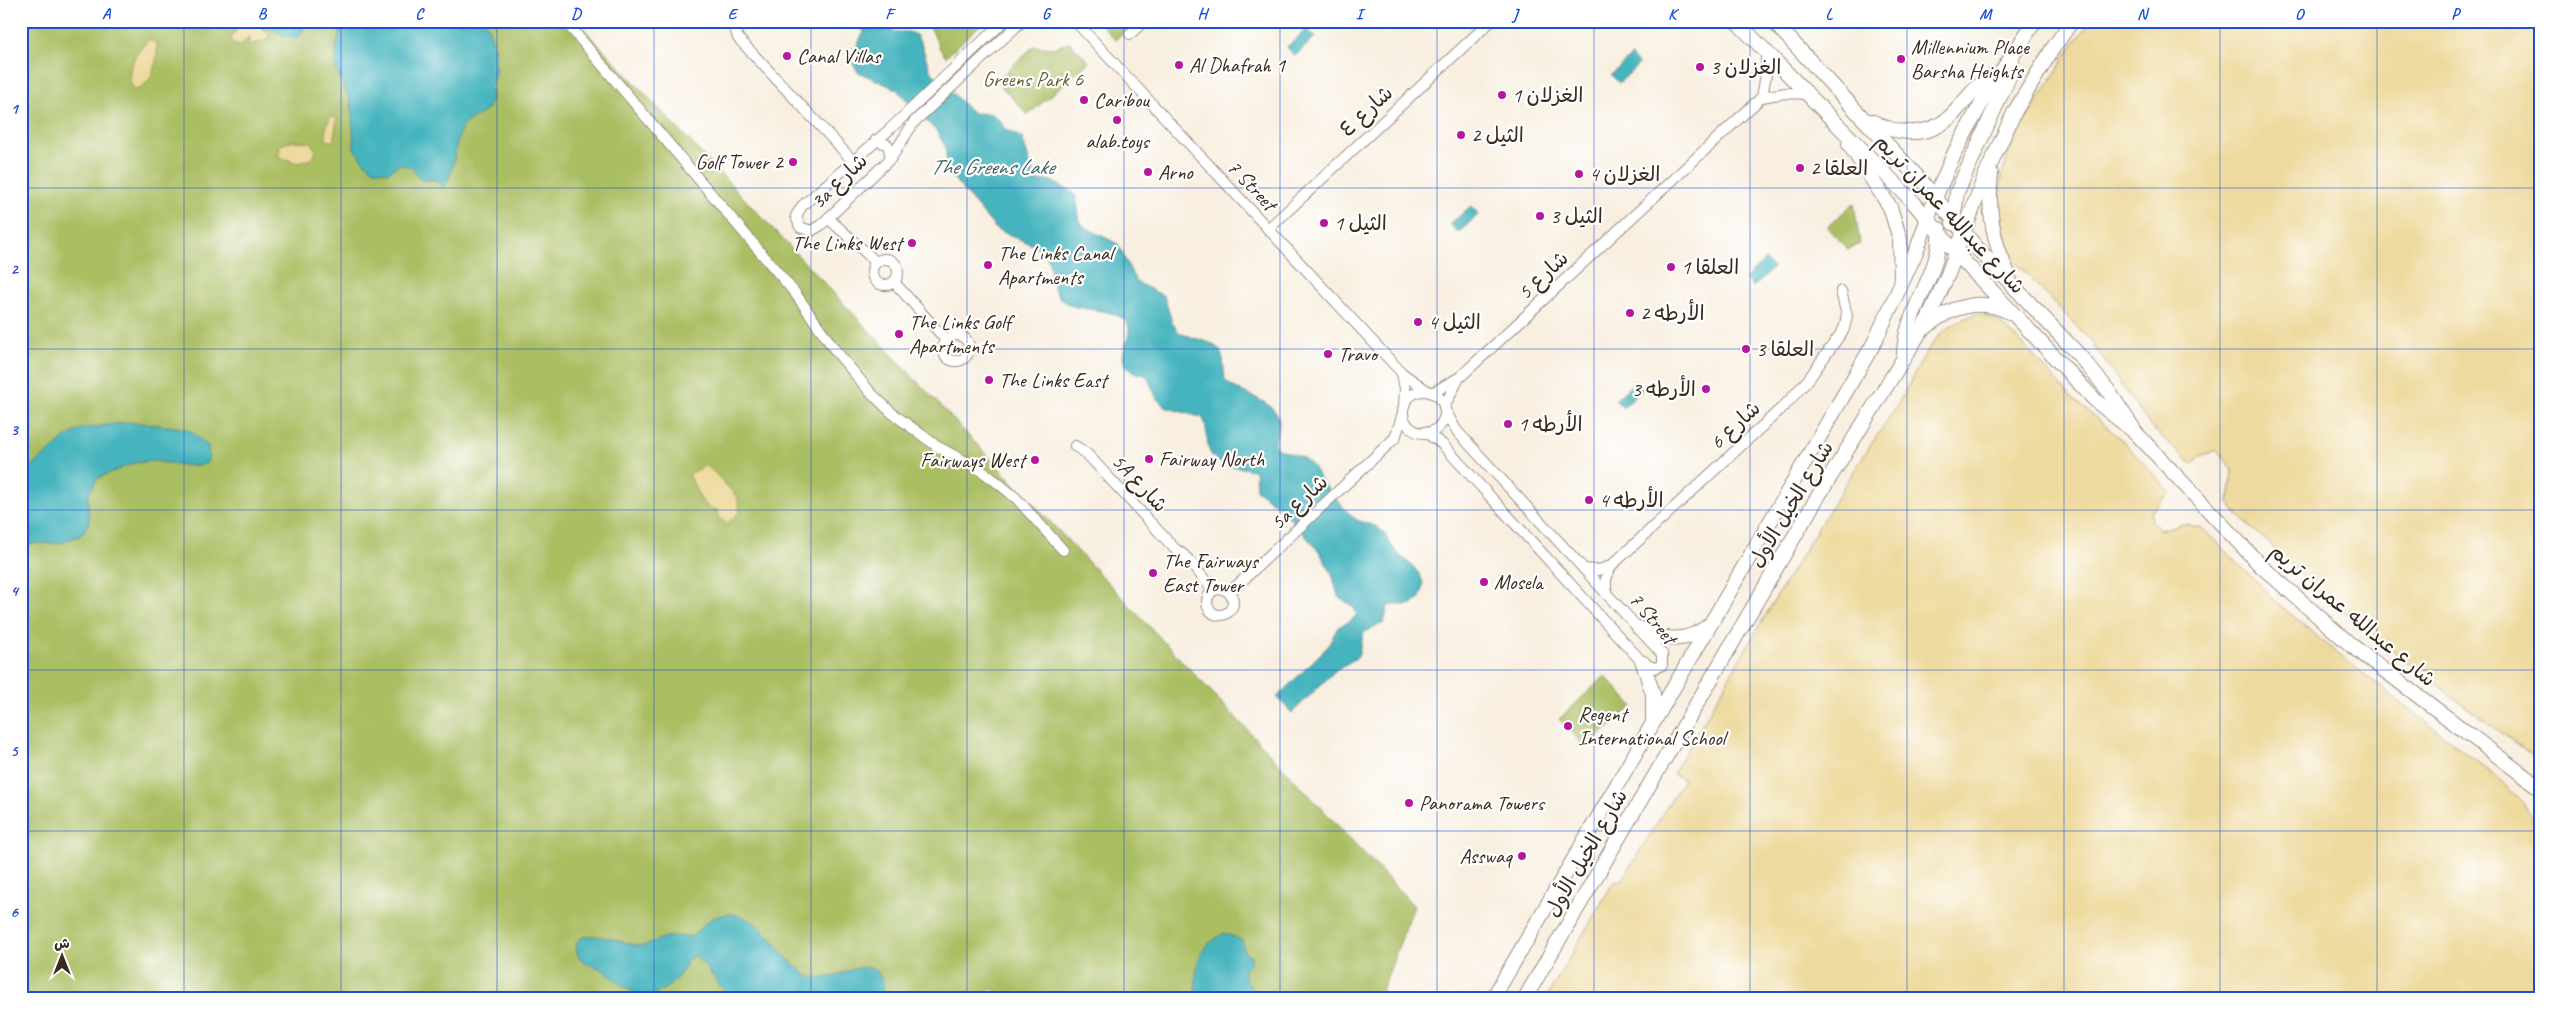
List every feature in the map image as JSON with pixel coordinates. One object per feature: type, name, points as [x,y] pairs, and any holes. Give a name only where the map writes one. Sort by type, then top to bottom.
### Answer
[{"type":"main road","name":"شارع عبدالله عمران تريم","points":[[1736,21],[1929,220],[1939,234],[1957,250],[1970,267],[2096,401],[2136,433],[2239,545],[2305,607],[2351,645],[2540,788]]},
{"type":"main road","name":"شارع عبدالله عمران تريم","points":[[1773,21],[1922,182],[1934,201],[2079,355],[2112,396],[2136,433]]},
{"type":"main road","name":"شارع الخيل الأول","points":[[1493,998],[1874,343],[1916,252],[1929,220],[1934,201],[1968,127],[1999,74],[2036,21]]},
{"type":"main road","name":"شارع الخيل الأول","points":[[1525,998],[1814,503],[1935,306],[1993,156],[2033,79],[2072,21]]},
{"type":"main road","points":[[1957,250],[1953,219],[1957,192],[2009,77],[2012,54]]},
{"type":"main road","points":[[1862,116],[1883,128],[1897,132],[1926,131],[1950,118],[1979,84],[1999,74]]},
{"type":"main road","points":[[1842,129],[1855,154],[1882,191],[1896,223],[1902,256],[1899,290]]},
{"type":"main road","points":[[1993,156],[1989,192],[1992,228],[2001,260],[2016,290]]},
{"type":"main road","points":[[1904,357],[1904,339],[1909,321],[1938,249],[1939,234],[1934,201]]},
{"type":"main road","points":[[1916,252],[1925,246],[1933,248],[1931,270]]},
{"type":"main road","points":[[1921,331],[1942,315],[1968,305],[1993,306],[2018,317]]},
{"type":"main road","points":[[1639,628],[1656,637],[1673,639],[1699,632],[1713,621]]},
{"type":"main road","points":[[1643,663],[1653,694],[1652,725]]},
{"type":"street","points":[[566,21],[795,293],[835,350],[871,393],[892,413],[938,447],[979,469],[998,483],[1016,498],[1063,550]]},
{"type":"street","points":[[734,21],[738,38],[816,123],[822,126],[851,163]]},
{"type":"street","name":"3a شارع","points":[[1004,21],[905,114],[802,206],[796,216],[800,227],[811,230],[830,216],[891,158],[914,122],[1022,21]]},
{"type":"street","name":"7 Street","points":[[1075,21],[1402,373],[1431,392]]},
{"type":"street","points":[[1130,34],[1144,21]]},
{"type":"street","name":"شارع ٤","points":[[1268,229],[1490,21]]},
{"type":"street","points":[[1766,51],[1766,74],[1762,98],[1785,93],[1808,94]]},
{"type":"street","name":"شارع 5","points":[[1431,392],[1460,377],[1762,98]]},
{"type":"street","points":[[876,140],[888,144],[891,158]]},
{"type":"street","points":[[830,216],[876,262]]},
{"type":"street","points":[[888,259],[895,263],[898,275],[894,282],[886,286],[875,281],[872,274],[876,262],[888,259]]},
{"type":"street","points":[[894,282],[946,340]]},
{"type":"street","name":"شارع 6","points":[[1611,566],[1785,405],[1808,380],[1844,329],[1847,316],[1841,291]]},
{"type":"street","points":[[1402,373],[1406,390],[1404,410],[1411,428],[1423,432],[1432,431],[1441,423],[1444,409],[1440,398],[1431,392],[1416,393],[1411,396],[1404,410]]},
{"type":"street","name":"شارع 5","points":[[1444,409],[1460,377]]},
{"type":"street","name":"7 Street","points":[[1423,432],[1442,444],[1643,663],[1650,668],[1659,667],[1664,657],[1456,430],[1444,409]]},
{"type":"street","name":"5a شارع","points":[[1229,593],[1395,438],[1404,410]]},
{"type":"street","name":"5a شارع","points":[[1395,438],[1423,432]]},
{"type":"street","name":"5A شارع","points":[[1075,446],[1087,454],[1175,548],[1186,557],[1213,590]]},
{"type":"street","points":[[1584,569],[1598,570],[1611,566]]},
{"type":"street","points":[[1606,592],[1606,579],[1611,566]]},
{"type":"street","points":[[1222,589],[1229,593],[1233,601],[1230,610],[1218,615],[1207,606],[1207,597],[1213,590],[1222,589]]},
{"type":"green space","points":[[21,21],[576,21],[1414,906],[1379,998],[1020,998],[990,989],[981,998],[21,998]]},
{"type":"green space","points":[[920,21],[984,21],[946,57],[940,49],[930,26]]},
{"type":"green space","points":[[1099,21],[1136,21],[1115,40]]},
{"type":"green space","name":"Greens Park 6","points":[[1070,42],[1089,62],[1028,115],[996,81],[1034,46],[1053,48]]},
{"type":"green space","points":[[1854,203],[1860,244],[1848,249],[1827,227]]},
{"type":"green space","points":[[1605,676],[1633,706],[1586,748],[1559,719]]},
{"type":"sand","points":[[220,21],[251,21],[269,33],[267,40],[249,45],[249,36],[241,45],[234,45],[231,39],[238,26],[232,24],[229,30],[220,25]]},
{"type":"sand","points":[[2091,21],[2540,21],[2540,762],[2382,643],[2314,586],[2234,511],[2229,502],[2233,469],[2216,450],[2201,456],[2192,464],[2150,426],[2090,340],[2013,260],[2002,226],[1999,203],[2001,178],[2009,153],[2025,121],[2074,43]]},
{"type":"sand","points":[[149,39],[157,44],[154,71],[147,82],[135,90],[131,83],[130,70],[135,57]]},
{"type":"sand","points":[[331,116],[337,119],[333,142],[326,140],[326,128]]},
{"type":"sand","points":[[293,141],[310,142],[316,151],[313,158],[298,163],[279,157],[280,145]]},
{"type":"sand","points":[[1977,314],[1997,320],[2017,338],[2071,397],[2122,440],[2170,492],[2151,512],[2152,522],[2160,530],[2184,524],[2202,528],[2281,606],[2338,654],[2498,778],[2523,803],[2540,832],[2540,998],[1546,998],[1613,883],[1622,880],[1684,779],[1673,774],[1780,590],[1899,401],[1924,356],[1936,339],[1950,326]]},
{"type":"sand","points":[[705,466],[711,469],[737,497],[740,512],[727,523],[720,518],[717,510],[706,505],[696,491],[689,474]]},
{"type":"water","points":[[261,21],[303,21],[303,33],[295,38],[283,35]]},
{"type":"water","points":[[343,21],[484,21],[490,32],[496,61],[495,75],[491,85],[491,102],[487,109],[462,127],[448,181],[444,187],[435,180],[421,180],[412,168],[400,164],[388,172],[374,170],[362,160],[354,148],[351,103],[336,69],[336,48]]},
{"type":"water","name":"The Greens Lake","points":[[827,21],[890,21],[893,32],[909,32],[916,35],[921,43],[930,70],[966,107],[974,113],[992,114],[1005,129],[1022,138],[1036,181],[1049,180],[1073,192],[1083,226],[1118,244],[1136,282],[1164,296],[1172,322],[1179,333],[1213,344],[1220,350],[1223,359],[1225,380],[1269,405],[1279,421],[1276,448],[1299,456],[1310,463],[1329,491],[1351,515],[1358,520],[1378,527],[1385,534],[1394,549],[1419,574],[1423,587],[1418,600],[1415,603],[1406,605],[1388,606],[1384,623],[1364,632],[1358,657],[1336,670],[1292,713],[1277,697],[1328,646],[1338,627],[1351,621],[1357,614],[1353,607],[1338,596],[1332,574],[1319,551],[1281,508],[1256,490],[1255,471],[1229,466],[1217,461],[1209,450],[1203,418],[1165,407],[1157,399],[1147,376],[1135,372],[1126,365],[1123,353],[1129,327],[1126,322],[1119,316],[1110,313],[1074,306],[1066,303],[1059,297],[1053,286],[1049,261],[1044,250],[996,229],[948,172],[945,146],[937,132],[896,89],[858,72],[853,64],[852,55],[864,32],[861,25]]},
{"type":"water","points":[[1307,29],[1315,37],[1295,56],[1287,47]]},
{"type":"water","points":[[1631,56],[1639,64],[1619,83],[1611,75]]},
{"type":"water","points":[[1471,206],[1479,214],[1458,233],[1450,224]]},
{"type":"water","points":[[1765,260],[1773,268],[1753,287],[1745,279]]},
{"type":"water","points":[[1636,381],[1643,389],[1623,408],[1615,400]]},
{"type":"water","points":[[129,422],[177,427],[191,431],[208,446],[209,457],[206,464],[191,466],[152,461],[134,463],[98,478],[88,495],[89,522],[81,535],[61,543],[21,544],[21,476],[67,436],[81,429]]},
{"type":"water","points":[[725,914],[743,917],[761,928],[787,958],[808,976],[827,978],[859,968],[876,970],[884,983],[881,998],[730,998],[702,962],[695,956],[688,959],[681,973],[671,984],[660,992],[645,998],[628,989],[602,970],[585,962],[579,957],[577,952],[577,943],[582,938],[591,936],[602,937],[641,946],[666,937],[693,936],[709,920]]},
{"type":"water","points":[[1224,933],[1242,940],[1245,953],[1251,956],[1251,962],[1244,970],[1247,981],[1251,987],[1266,998],[1196,998],[1196,972],[1202,952],[1207,945]]},
{"type":"place","name":"Canal Villas","points":[[787,56]]},
{"type":"place","name":"Millennium Place Barsha Heights","points":[[1901,59]]},
{"type":"place","name":"Al Dhafrah 1","points":[[1179,65]]},
{"type":"place","name":"الغزلان 3","points":[[1700,67]]},
{"type":"place","name":"الغزلان 1","points":[[1502,95]]},
{"type":"place","name":"Caribou","points":[[1084,100]]},
{"type":"place","name":"alab.toys","points":[[1117,120]]},
{"type":"place","name":"الثيل 2","points":[[1461,135]]},
{"type":"place","name":"Golf Tower 2","points":[[793,162]]},
{"type":"place","name":"العلقا 2","points":[[1800,168]]},
{"type":"place","name":"Arno","points":[[1148,172]]},
{"type":"place","name":"الغزلان 4","points":[[1579,174]]},
{"type":"place","name":"الثيل 3","points":[[1540,216]]},
{"type":"place","name":"الثيل 1","points":[[1324,223]]},
{"type":"place","name":"The Links West","points":[[912,243]]},
{"type":"place","name":"The Links Canal Apartments","points":[[988,265]]},
{"type":"place","name":"العلقا 1","points":[[1671,267]]},
{"type":"place","name":"الأرطه 2","points":[[1630,313]]},
{"type":"place","name":"الثيل 4","points":[[1418,322]]},
{"type":"place","name":"The Links Golf Apartments","points":[[899,334]]},
{"type":"place","name":"العلقا 3","points":[[1746,349]]},
{"type":"place","name":"Travo","points":[[1328,354]]},
{"type":"place","name":"The Links East","points":[[989,380]]},
{"type":"place","name":"الأرطه 3","points":[[1706,389]]},
{"type":"place","name":"الأرطه 1","points":[[1508,424]]},
{"type":"place","name":"Fairway North","points":[[1149,459]]},
{"type":"place","name":"Fairways West","points":[[1035,460]]},
{"type":"place","name":"الأرطه 4","points":[[1589,500]]},
{"type":"place","name":"The Fairways East Tower","points":[[1153,573]]},
{"type":"place","name":"Mosela","points":[[1484,582]]},
{"type":"place","name":"Regent International School","points":[[1568,726]]},
{"type":"place","name":"Panorama Towers","points":[[1409,803]]},
{"type":"place","name":"Asswaq","points":[[1522,856]]}]
